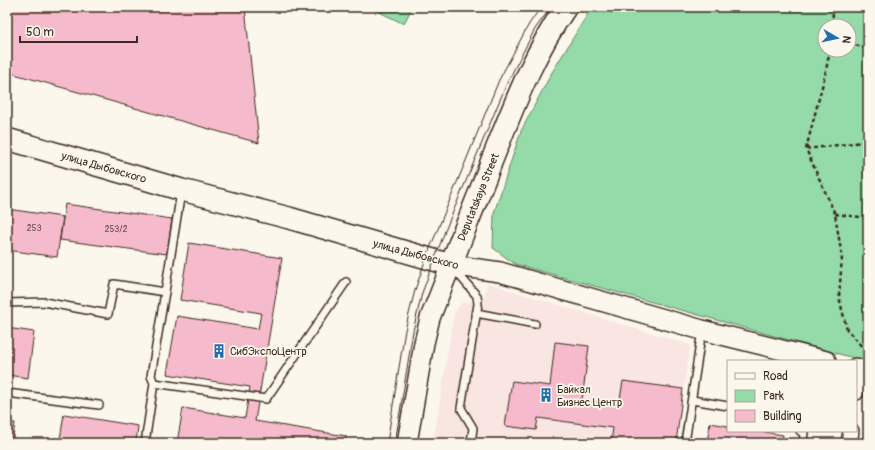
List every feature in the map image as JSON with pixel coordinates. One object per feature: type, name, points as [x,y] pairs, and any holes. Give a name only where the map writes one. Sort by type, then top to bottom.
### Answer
[{"type":"main road","name":"Deputatskaya Street","points":[[451,265],[512,108],[556,21],[566,7]]},
{"type":"main road","name":"улица Дыбовского","points":[[7,139],[182,190],[297,220],[451,265]]},
{"type":"street","name":"улица Дыбовского","points":[[451,265],[500,272],[702,330],[822,360]]},
{"type":"street","name":"Deputatskaya Street","points":[[407,443],[430,318],[451,265]]},
{"type":"street","points":[[857,388],[861,370]]},
{"type":"street","points":[[849,443],[851,432]]},
{"type":"lane","points":[[145,443],[154,383],[151,376],[182,190]]},
{"type":"lane","points":[[451,265],[477,296],[478,304],[461,408],[473,428],[471,443]]},
{"type":"lane","points":[[154,383],[266,399],[346,282]]},
{"type":"lane","points":[[7,303],[44,302],[108,314],[114,284],[165,292]]},
{"type":"lane","points":[[476,313],[535,324]]},
{"type":"lane","points":[[685,443],[702,330]]},
{"type":"lane","points":[[7,393],[99,404]]},
{"type":"lane","points":[[692,400],[727,406]]},
{"type":"lane","points":[[802,432],[804,433],[803,443]]},
{"type":"path","points":[[830,7],[833,12],[833,18]]},
{"type":"path","points":[[857,46],[868,49]]},
{"type":"path","points":[[828,58],[806,149],[835,214],[842,257],[839,297],[847,330],[866,351]]},
{"type":"path","points":[[806,149],[868,140]]},
{"type":"path","points":[[835,214],[868,218]]},
{"type":"shaded area","points":[[487,283],[690,345],[676,443],[433,443],[454,314],[461,303],[484,300]]},
{"type":"green space","points":[[369,7],[412,7],[404,24]]},
{"type":"green space","points":[[592,7],[868,7],[868,362],[515,264],[493,248],[494,213],[521,131],[551,74]]},
{"type":"building","points":[[7,7],[245,7],[259,143],[7,72]]},
{"type":"building","points":[[65,204],[172,219],[167,254],[60,240]]},
{"type":"building","points":[[7,209],[63,217],[57,257],[7,250]]},
{"type":"building","name":"СибЭкспоЦентр","points":[[189,243],[282,258],[255,421],[346,436],[345,443],[177,443],[183,408],[245,418],[250,387],[167,374],[177,316],[258,329],[261,313],[180,300]]},
{"type":"building","points":[[7,328],[34,332],[28,378],[7,375]]},
{"type":"building","name":"Байкал Бизнес Центр","points":[[555,342],[589,346],[582,400],[619,405],[623,381],[683,389],[676,443],[611,443],[613,428],[538,418],[536,430],[505,426],[512,381],[550,386]]},
{"type":"building","points":[[64,414],[138,426],[136,443],[87,443],[60,439]]},
{"type":"building","points":[[7,422],[15,423],[12,443],[7,443]]},
{"type":"building","points":[[710,423],[727,426],[727,432],[765,432],[783,435],[782,443],[707,443]]},
{"type":"tram line","points":[[387,443],[405,330],[415,290],[426,258],[499,80],[529,24],[541,7]]},
{"type":"tram line","points":[[395,443],[413,331],[422,293],[445,231],[507,83],[535,29],[551,7]]},
{"type":"place","name":"СибЭкспоЦентр","points":[[219,351]]},
{"type":"place","name":"Байкал Бизнес Центр","points":[[546,395]]}]
